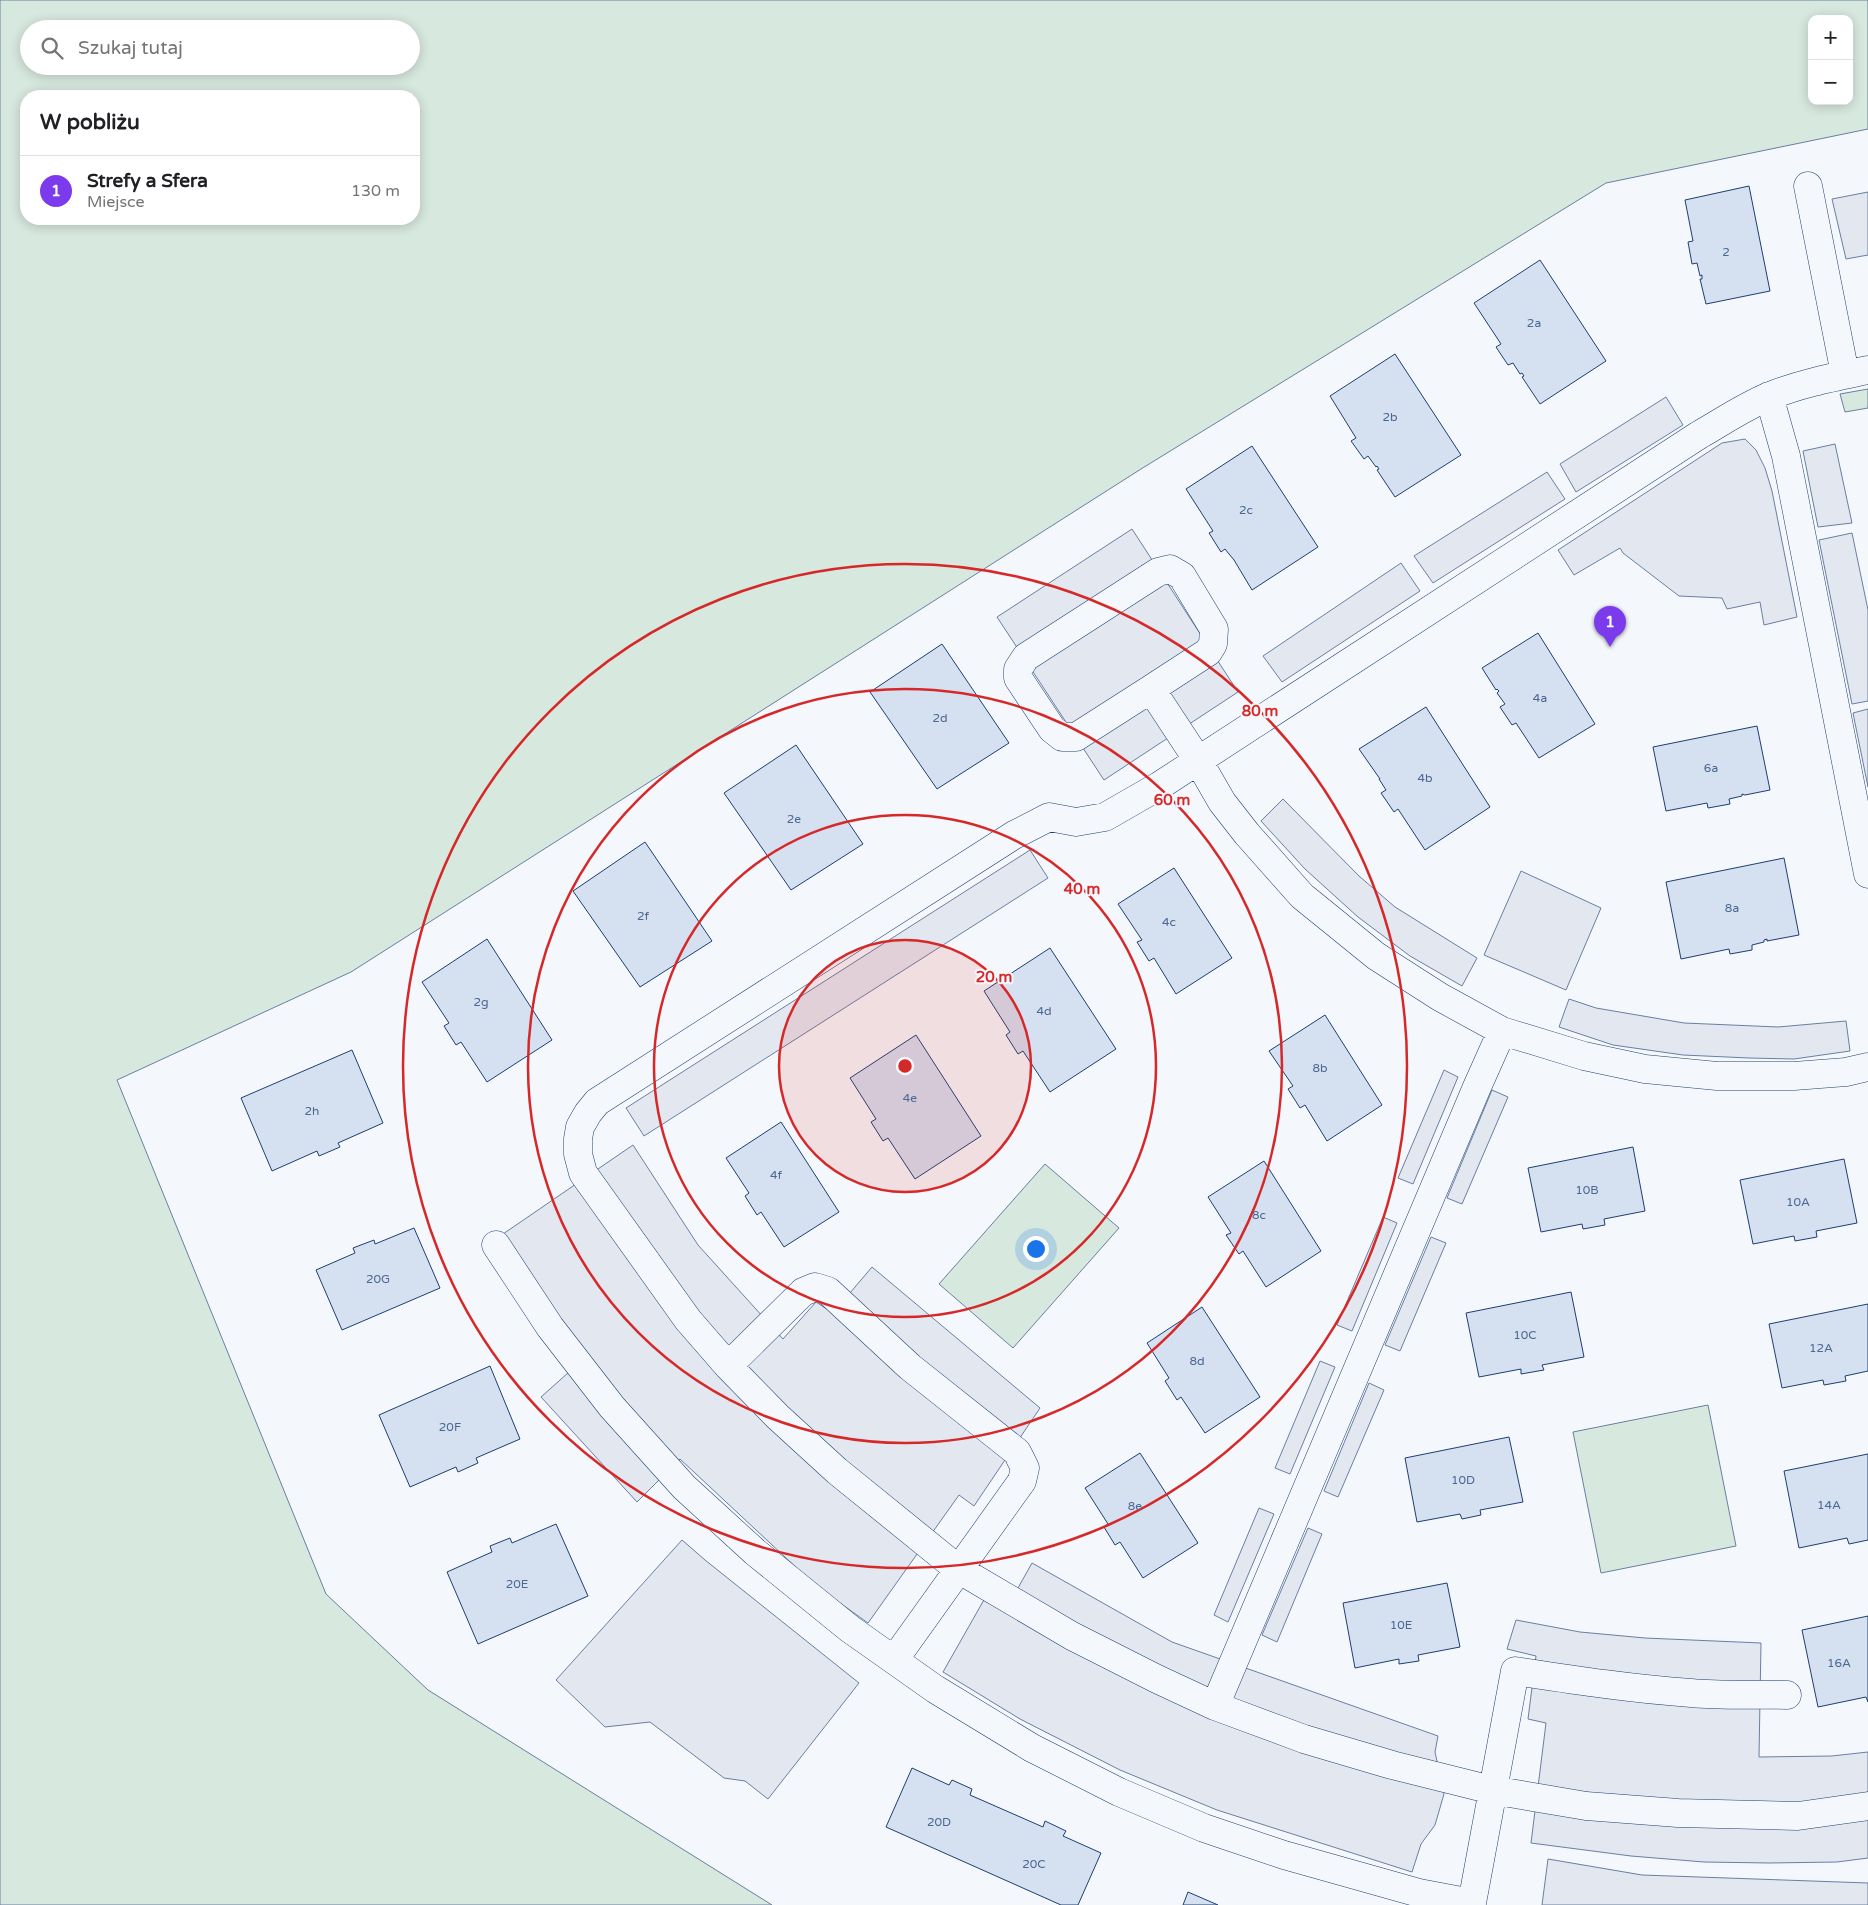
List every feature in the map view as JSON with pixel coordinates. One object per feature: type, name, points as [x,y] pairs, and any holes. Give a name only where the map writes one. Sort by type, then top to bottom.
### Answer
[{"type":"street","points":[[1808,186],[1856,372],[1812,381],[1769,396],[1698,435],[1198,762],[1105,817],[1076,822],[1049,817],[1014,835],[597,1102],[580,1127],[578,1154],[583,1173],[688,1320],[728,1366],[837,1471],[958,1569],[1072,1636],[1157,1679],[1215,1706],[1304,1739],[1392,1765],[1492,1790],[1586,1806],[1678,1813],[1798,1816],[1868,1806]]},
{"type":"street","points":[[1769,396],[1786,456],[1868,874]]},
{"type":"street","points":[[1170,569],[1182,576],[1214,629],[1213,644],[1208,652],[1151,689],[1076,737],[1062,737],[1052,729],[1018,678],[1018,669],[1026,657],[1158,572],[1170,569]]},
{"type":"street","points":[[1151,689],[1222,802],[1247,834],[1302,896],[1376,956],[1440,997],[1502,1031],[1584,1056],[1645,1069],[1699,1075],[1794,1076],[1846,1072],[1868,1067]]},
{"type":"street","points":[[1215,1706],[1502,1031]]},
{"type":"street","points":[[496,1245],[550,1327],[612,1407],[684,1487],[761,1557],[850,1629],[935,1689],[1032,1748],[1119,1792],[1204,1828],[1419,1894],[1476,1904],[1492,1790],[1515,1671],[1647,1690],[1693,1694],[1787,1695]]},
{"type":"street","points":[[728,1366],[803,1292],[814,1287],[828,1290],[910,1367],[1017,1452],[1025,1468],[1022,1481],[894,1660]]},
{"type":"shaded area","points":[[0,0],[1868,0],[1868,129],[1606,183],[1141,469],[351,972],[117,1080],[326,1594],[428,1690],[772,1905],[0,1905]]},
{"type":"shaded area","points":[[1868,192],[1868,255],[1846,259],[1832,199]]},
{"type":"shaded area","points":[[1868,389],[1868,408],[1845,412],[1840,394]]},
{"type":"shaded area","points":[[1666,397],[1683,425],[1576,492],[1560,464]]},
{"type":"shaded area","points":[[1745,439],[1756,450],[1765,468],[1772,491],[1797,617],[1764,625],[1760,602],[1727,609],[1722,598],[1679,596],[1623,553],[1620,548],[1574,575],[1558,550],[1722,443]]},
{"type":"shaded area","points":[[1835,444],[1852,523],[1818,527],[1803,451]]},
{"type":"shaded area","points":[[1547,472],[1565,499],[1433,583],[1414,556]]},
{"type":"shaded area","points":[[1132,529],[1238,692],[1104,780],[997,617]]},
{"type":"shaded area","points":[[1852,533],[1868,610],[1868,701],[1852,704],[1819,540]]},
{"type":"shaded area","points":[[1401,563],[1420,591],[1282,682],[1263,656]]},
{"type":"shaded area","points":[[1868,709],[1868,787],[1853,713]]},
{"type":"shaded area","points":[[1283,799],[1359,876],[1395,907],[1477,958],[1462,986],[1410,956],[1358,917],[1305,869],[1261,821]]},
{"type":"shaded area","points":[[1030,850],[1048,878],[644,1136],[626,1108]]},
{"type":"shaded area","points":[[1521,871],[1601,908],[1566,990],[1484,955]]},
{"type":"shaded area","points":[[1569,999],[1596,1008],[1684,1023],[1778,1027],[1846,1021],[1850,1051],[1794,1059],[1749,1058],[1683,1055],[1613,1045],[1559,1027]]},
{"type":"shaded area","points":[[1444,1070],[1458,1077],[1413,1184],[1398,1178]]},
{"type":"shaded area","points":[[1492,1090],[1508,1097],[1462,1204],[1447,1198]]},
{"type":"shaded area","points":[[633,1145],[698,1245],[783,1339],[816,1302],[833,1313],[872,1267],[1040,1408],[974,1506],[959,1495],[868,1623],[815,1585],[680,1459],[637,1502],[541,1397],[587,1356],[503,1234]]},
{"type":"shaded area","points":[[1045,1164],[1119,1228],[1013,1348],[939,1284]]},
{"type":"shaded area","points":[[1383,1217],[1397,1223],[1352,1331],[1337,1325]]},
{"type":"shaded area","points":[[1431,1237],[1446,1243],[1400,1351],[1385,1345]]},
{"type":"shaded area","points":[[1320,1361],[1335,1367],[1290,1474],[1275,1468]]},
{"type":"shaded area","points":[[1369,1383],[1384,1390],[1338,1497],[1324,1491]]},
{"type":"shaded area","points":[[1708,1405],[1736,1546],[1601,1573],[1573,1432]]},
{"type":"shaded area","points":[[1259,1508],[1274,1514],[1228,1622],[1214,1615]]},
{"type":"shaded area","points":[[1308,1528],[1322,1534],[1277,1642],[1262,1635]]},
{"type":"shaded area","points":[[682,1540],[859,1683],[768,1799],[745,1781],[724,1778],[650,1722],[605,1727],[556,1680]]},
{"type":"shaded area","points":[[1032,1563],[1172,1642],[1438,1736],[1435,1752],[1444,1794],[1435,1825],[1421,1844],[1412,1872],[1217,1810],[1120,1770],[1020,1719],[943,1672],[985,1598],[1005,1611]]},
{"type":"shaded area","points":[[1516,1620],[1580,1632],[1645,1638],[1761,1643],[1759,1757],[1832,1756],[1868,1752],[1868,1858],[1837,1862],[1704,1862],[1631,1856],[1531,1843],[1546,1723],[1528,1719],[1536,1656],[1507,1649]]},
{"type":"shaded area","points":[[1548,1859],[1642,1875],[1868,1883],[1868,1905],[1542,1905]]},
{"type":"building","points":[[1749,186],[1770,291],[1706,304],[1700,279],[1702,279],[1702,275],[1700,276],[1697,263],[1692,264],[1688,242],[1693,241],[1685,200]]},
{"type":"building","points":[[1540,260],[1606,361],[1540,404],[1522,377],[1524,376],[1522,373],[1520,374],[1513,363],[1508,365],[1496,347],[1501,344],[1474,303]]},
{"type":"building","points":[[1395,354],[1461,455],[1395,497],[1377,470],[1379,469],[1377,466],[1368,456],[1364,459],[1351,441],[1356,438],[1330,396]]},
{"type":"building","points":[[1252,446],[1318,547],[1252,590],[1234,560],[1225,549],[1221,552],[1209,533],[1213,531],[1186,489]]},
{"type":"building","points":[[1538,633],[1595,724],[1539,758],[1516,723],[1512,725],[1500,707],[1505,704],[1497,693],[1499,691],[1496,690],[1482,668]]},
{"type":"building","points":[[942,644],[1009,743],[937,789],[870,692]]},
{"type":"building","points":[[1426,707],[1490,807],[1425,850],[1398,809],[1394,812],[1381,793],[1386,790],[1359,749]]},
{"type":"building","points":[[1757,726],[1770,790],[1742,794],[1742,796],[1729,799],[1730,804],[1708,808],[1707,803],[1666,811],[1653,747]]},
{"type":"building","points":[[796,745],[863,844],[791,890],[724,793]]},
{"type":"building","points":[[645,842],[712,941],[640,987],[573,891]]},
{"type":"building","points":[[1784,858],[1799,935],[1767,941],[1767,939],[1764,942],[1752,945],[1752,950],[1730,954],[1729,949],[1681,959],[1666,882]]},
{"type":"building","points":[[1174,868],[1232,958],[1176,994],[1154,958],[1149,961],[1137,942],[1142,940],[1118,904]]},
{"type":"building","points":[[487,939],[552,1040],[487,1082],[461,1042],[456,1045],[444,1026],[449,1023],[422,982]]},
{"type":"building","points":[[1050,948],[1116,1049],[1050,1092],[1023,1051],[1018,1054],[1006,1035],[1010,1032],[984,991]]},
{"type":"building","points":[[1325,1015],[1382,1105],[1327,1141],[1305,1105],[1300,1108],[1288,1089],[1293,1086],[1269,1051]]},
{"type":"building","points":[[916,1035],[981,1136],[915,1179],[888,1138],[883,1141],[871,1122],[876,1119],[850,1078]]},
{"type":"building","points":[[352,1050],[383,1123],[338,1143],[340,1147],[319,1156],[317,1151],[272,1171],[241,1098]]},
{"type":"building","points":[[781,1122],[839,1212],[784,1247],[761,1212],[757,1215],[745,1196],[749,1193],[726,1158]]},
{"type":"building","points":[[1633,1147],[1645,1211],[1604,1219],[1605,1225],[1583,1229],[1582,1224],[1541,1232],[1528,1168]]},
{"type":"building","points":[[1844,1159],[1857,1223],[1816,1231],[1817,1237],[1795,1241],[1794,1236],[1753,1244],[1740,1180]]},
{"type":"building","points":[[1264,1161],[1321,1251],[1266,1287],[1243,1251],[1239,1254],[1226,1235],[1231,1233],[1208,1197]]},
{"type":"building","points":[[414,1228],[440,1288],[342,1330],[316,1270],[355,1253],[353,1248],[374,1240],[375,1244]]},
{"type":"building","points":[[1571,1292],[1584,1357],[1542,1365],[1544,1370],[1521,1374],[1521,1369],[1479,1377],[1466,1313]]},
{"type":"building","points":[[1868,1304],[1868,1371],[1845,1376],[1846,1381],[1824,1385],[1823,1380],[1782,1388],[1769,1324]]},
{"type":"building","points":[[1202,1307],[1260,1397],[1205,1433],[1181,1397],[1177,1400],[1165,1381],[1169,1378],[1147,1343]]},
{"type":"building","points":[[490,1366],[520,1439],[476,1458],[478,1463],[458,1472],[456,1467],[410,1487],[379,1415]]},
{"type":"building","points":[[1509,1437],[1523,1502],[1480,1510],[1481,1515],[1462,1519],[1460,1514],[1417,1522],[1405,1458]]},
{"type":"building","points":[[1140,1453],[1198,1543],[1143,1578],[1120,1542],[1115,1545],[1104,1527],[1108,1524],[1085,1488]]},
{"type":"building","points":[[1868,1454],[1868,1540],[1849,1544],[1847,1538],[1799,1548],[1784,1471]]},
{"type":"building","points":[[556,1524],[588,1596],[478,1644],[447,1572],[492,1552],[490,1546],[510,1538],[512,1543]]},
{"type":"building","points":[[1447,1583],[1460,1647],[1418,1655],[1419,1661],[1399,1664],[1399,1659],[1355,1668],[1343,1603]]},
{"type":"building","points":[[1868,1616],[1868,1702],[1866,1697],[1818,1707],[1802,1630]]},
{"type":"building","points":[[912,1768],[949,1785],[952,1780],[972,1789],[970,1795],[1043,1827],[1045,1821],[1066,1831],[1063,1836],[1101,1853],[1078,1905],[1061,1905],[886,1827]]},
{"type":"building","points":[[1188,1892],[1218,1905],[1183,1905]]},
{"type":"place","name":"Strefy a Sfera","points":[[1610,647]]}]
